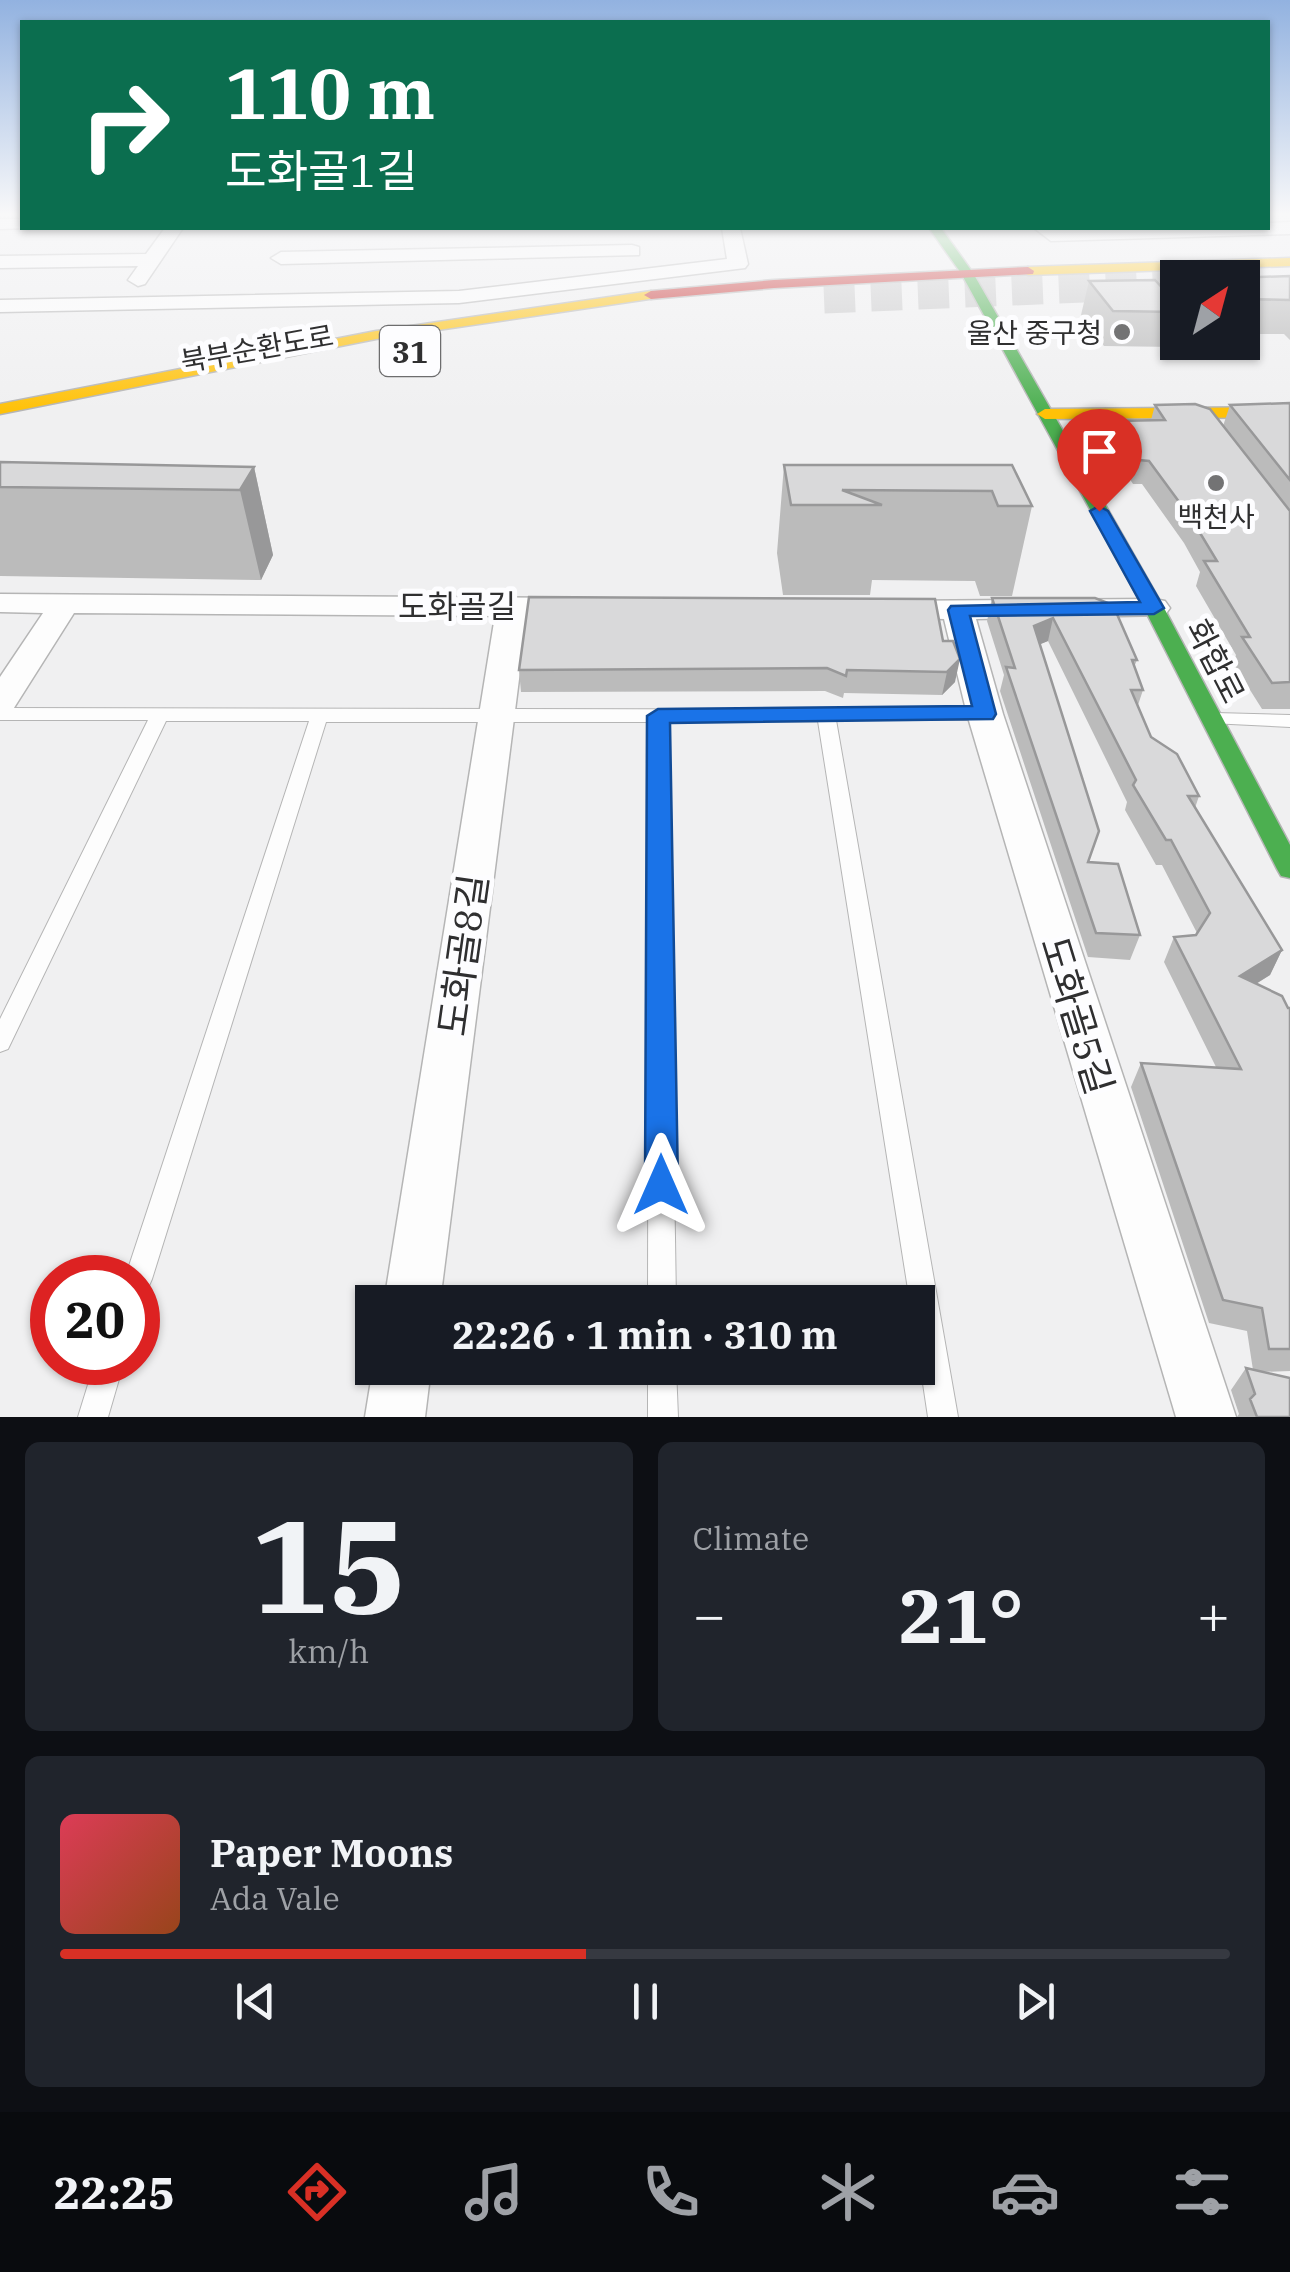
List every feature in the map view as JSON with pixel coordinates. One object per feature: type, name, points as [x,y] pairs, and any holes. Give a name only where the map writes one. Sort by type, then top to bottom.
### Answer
[{"type":"main road","points":[[0,410],[533,309],[738,286],[841,280]]},
{"type":"main road","name":"화합로","points":[[970,280],[1154,608],[1208,719],[1290,870]]},
{"type":"main road","points":[[732,311],[1160,281]]},
{"type":"main road","points":[[1260,283],[1290,282]]},
{"type":"main road","name":"북부순환도로","points":[[0,410],[538,314],[820,292],[503,334],[0,426]]},
{"type":"main road","points":[[0,426],[210,392]]},
{"type":"main road","points":[[1045,414],[1205,420],[1290,412]]},
{"type":"street","points":[[121,304],[138,280]]},
{"type":"street","points":[[263,302],[272,280]]},
{"type":"street","points":[[0,306],[460,296],[597,280]]},
{"type":"street","name":"도화골길","points":[[0,603],[609,608]]},
{"type":"street","points":[[0,703],[64,604]]},
{"type":"street","name":"도화골8길","points":[[414,1285],[512,607]]},
{"type":"street","points":[[861,609],[1154,608]]},
{"type":"street","name":"도화골5길","points":[[958,610],[985,714],[1206,1417]]},
{"type":"street","points":[[395,1417],[400,1385]]},
{"type":"lane","points":[[0,714],[985,714]]},
{"type":"lane","points":[[826,715],[942,1417]]},
{"type":"lane","points":[[0,1042],[159,716]]},
{"type":"lane","points":[[658,716],[662,1285]]},
{"type":"lane","points":[[146,1255],[319,717]]},
{"type":"lane","points":[[1208,719],[1290,721]]},
{"type":"lane","points":[[93,1417],[103,1385]]},
{"type":"lane","points":[[662,1385],[663,1417]]},
{"type":"building","points":[[1155,280],[1160,285],[1160,312],[1113,311],[1089,281]]},
{"type":"building","points":[[1260,280],[1290,280],[1290,300],[1260,299]]},
{"type":"building","points":[[1290,403],[1290,480],[1230,405]]},
{"type":"building","points":[[1195,404],[1210,409],[1290,511],[1290,682],[1272,683],[1242,637],[1250,637],[1204,561],[1217,561],[1191,518],[1149,461],[1139,460],[1113,421],[1165,420],[1155,405]]},
{"type":"building","points":[[0,462],[254,467],[240,490],[0,487]]},
{"type":"building","points":[[784,465],[1012,465],[1032,506],[998,506],[992,491],[842,490],[882,505],[791,505]]},
{"type":"building","points":[[529,597],[935,599],[943,641],[953,641],[960,659],[947,672],[847,670],[846,676],[827,668],[519,670]]},
{"type":"building","points":[[992,598],[1095,598],[1113,605],[1137,660],[1132,660],[1143,690],[1131,690],[1151,737],[1177,754],[1199,796],[1188,796],[1282,950],[1240,976],[1282,996],[1290,1008],[1290,1349],[1269,1349],[1262,1308],[1223,1300],[1141,1063],[1241,1069],[1174,937],[1196,935],[1210,913],[1171,840],[1166,840],[1133,785],[1136,780],[1053,618],[1034,626],[1099,831],[1088,862],[1118,864],[1140,935],[1096,933],[1006,667],[1015,668]]},
{"type":"building","points":[[1246,1368],[1290,1378],[1290,1417],[1257,1417],[1250,1399],[1255,1394]]},
{"type":"tunnel","points":[[824,298],[1160,284]]},
{"type":"traffic: fast","points":[[971,280],[1154,608],[1290,869]]},
{"type":"traffic: slow","points":[[0,409],[376,335],[651,295]]},
{"type":"traffic: slow","points":[[1045,414],[1290,412]]},
{"type":"traffic: jam","points":[[651,295],[850,280]]},
{"type":"place","name":"울산 중구청","points":[[1122,332]]},
{"type":"place","name":"백천사","points":[[1216,483]]},
{"type":"route","points":[[661,1185],[658,716],[985,714],[958,610],[1154,608],[1099,511]]}]
